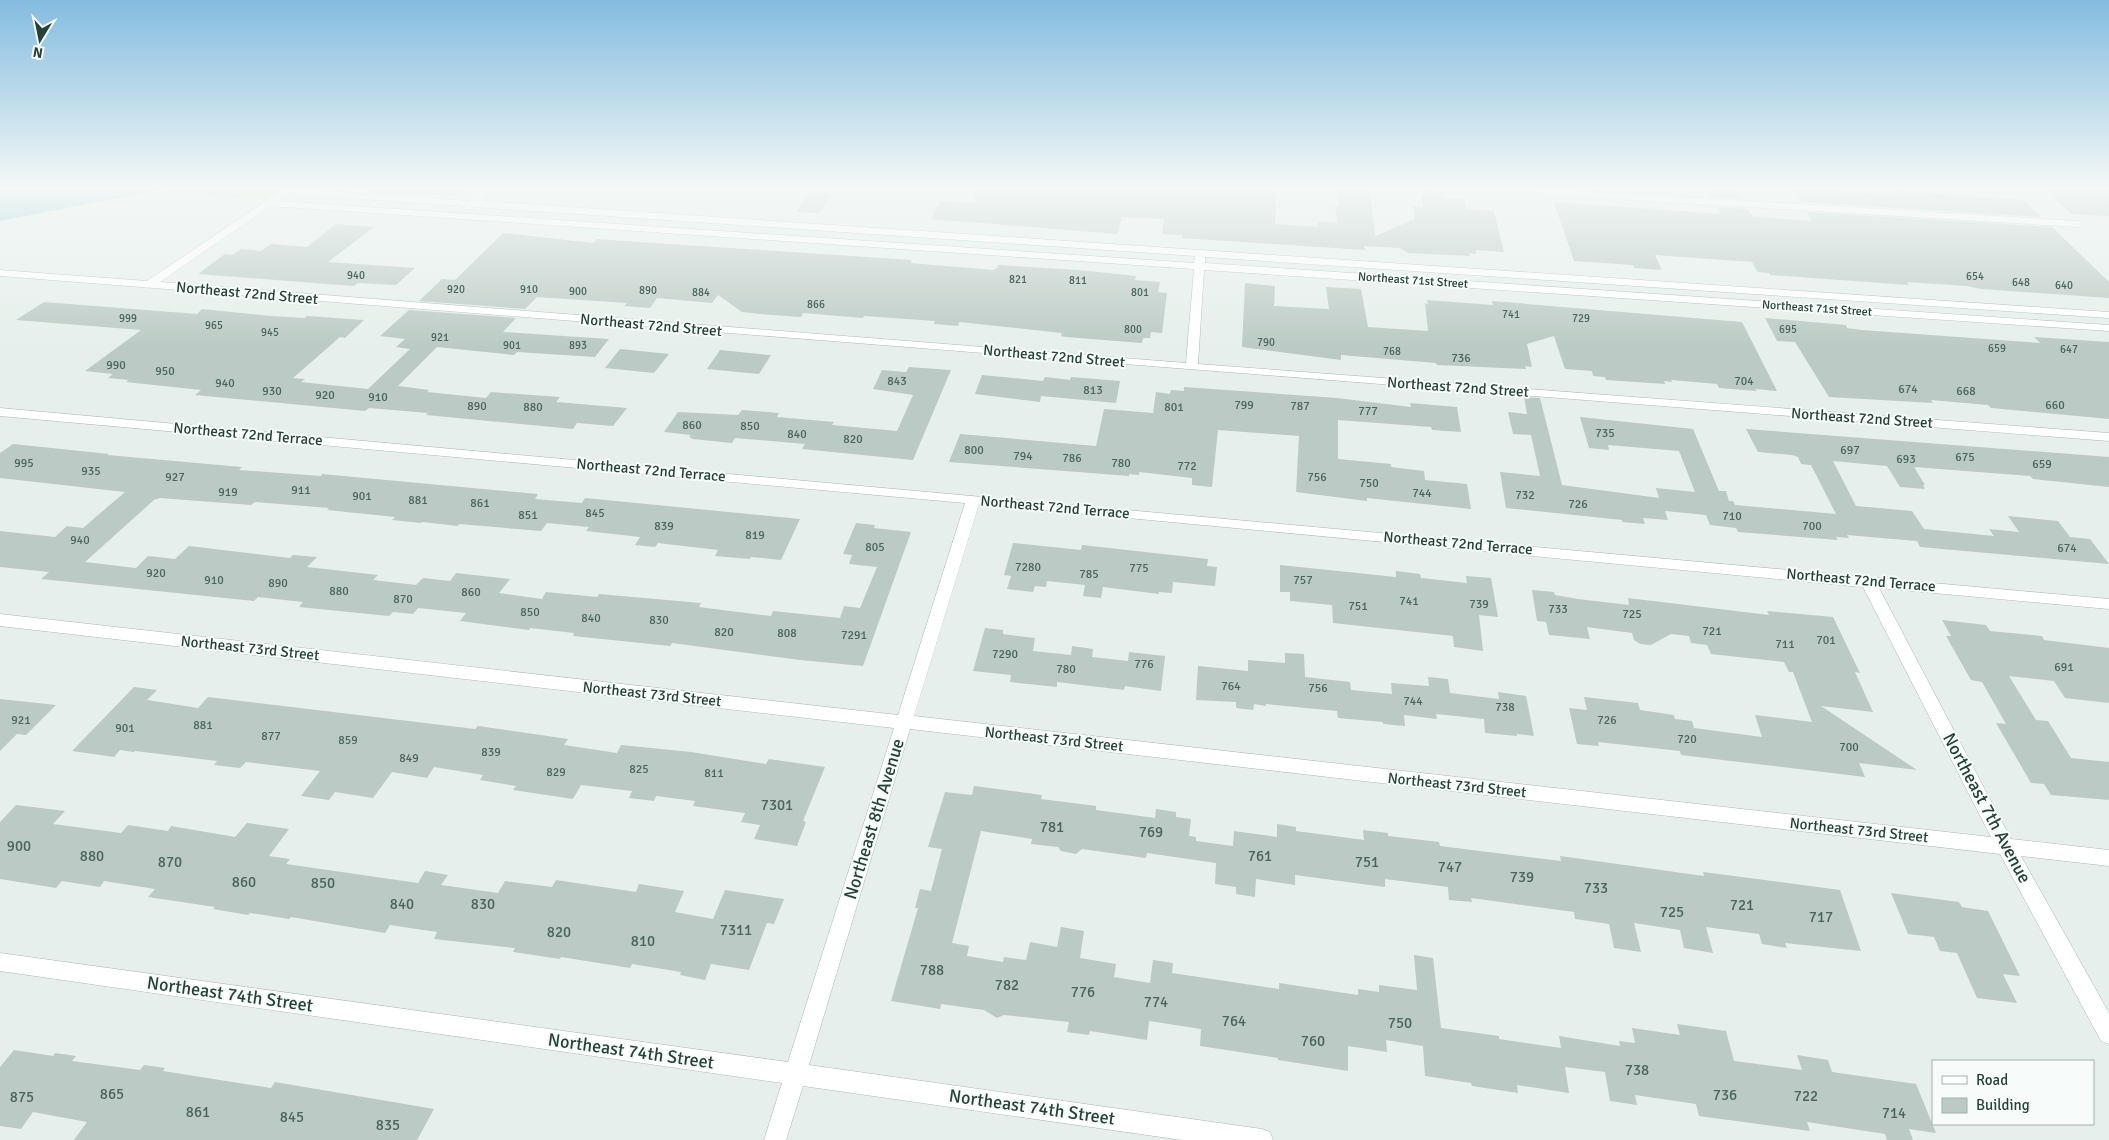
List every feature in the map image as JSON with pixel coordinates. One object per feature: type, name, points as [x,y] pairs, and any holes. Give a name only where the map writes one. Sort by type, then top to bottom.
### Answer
[{"type":"street","points":[[149,285],[213,241]]},
{"type":"street","name":"Northeast 71st Street","points":[[883,241],[2109,315]]},
{"type":"street","name":"Northeast 71st Street","points":[[955,241],[2109,328]]},
{"type":"street","points":[[1192,367],[1199,260]]},
{"type":"street","name":"Northeast 72nd Street","points":[[0,273],[2109,437]]},
{"type":"street","name":"Northeast 72nd Terrace","points":[[0,412],[973,499],[2109,604]]},
{"type":"street","name":"Northeast 8th Avenue","points":[[775,1140],[973,499]]},
{"type":"street","name":"Northeast 7th Avenue","points":[[1868,581],[2006,847],[2109,1034]]},
{"type":"street","name":"Northeast 73rd Street","points":[[0,620],[2109,858]]},
{"type":"street","name":"Northeast 74th Street","points":[[0,962],[1262,1140]]},
{"type":"building","points":[[314,241],[355,241],[328,262],[415,268],[396,285],[358,283],[354,286],[198,274],[225,254],[232,255],[241,249],[261,251],[271,244],[307,247]]},
{"type":"building","points":[[495,241],[578,241],[594,243],[595,241],[630,241],[912,260],[910,263],[993,270],[998,265],[1078,270],[1136,276],[1135,280],[1160,282],[1158,292],[1167,293],[1162,333],[1151,332],[1150,338],[1143,338],[1142,343],[1066,337],[1061,336],[1062,333],[959,322],[958,326],[934,324],[935,321],[864,316],[863,318],[803,313],[801,317],[742,312],[718,295],[712,303],[657,298],[650,308],[624,306],[627,303],[537,297],[525,309],[419,301],[442,279],[455,280]]},
{"type":"building","points":[[1231,241],[1501,241],[1504,252],[1476,250],[1476,254],[1469,253],[1470,256],[1408,253],[1400,248],[1364,246],[1365,250]]},
{"type":"building","points":[[1567,241],[2067,241],[2109,282],[2109,298],[1981,289],[1967,286],[1907,282],[1909,285],[1770,275],[1769,273],[1758,272],[1752,262],[1655,255],[1662,270],[1635,268],[1633,265],[1574,261]]},
{"type":"building","points":[[1245,283],[1275,286],[1274,306],[1329,309],[1326,287],[1361,289],[1368,327],[1428,331],[1425,303],[1428,304],[1427,300],[1493,305],[1492,301],[1742,322],[1777,391],[1719,388],[1717,384],[1671,380],[1672,382],[1664,381],[1665,384],[1606,380],[1605,377],[1593,376],[1592,371],[1565,369],[1554,336],[1527,344],[1532,367],[1525,366],[1526,369],[1437,365],[1436,363],[1341,355],[1341,360],[1242,347]]},
{"type":"building","points":[[44,302],[197,314],[202,309],[271,316],[305,318],[307,316],[364,320],[345,338],[340,337],[293,378],[305,379],[301,382],[368,389],[410,349],[396,347],[405,339],[380,336],[409,310],[516,318],[503,332],[609,339],[595,357],[517,352],[514,355],[437,347],[398,386],[429,390],[427,392],[486,398],[491,392],[560,397],[556,402],[627,408],[613,426],[577,423],[573,429],[426,415],[428,413],[369,408],[365,411],[195,395],[201,390],[126,382],[129,380],[108,378],[113,374],[85,371],[141,330],[16,320]]},
{"type":"building","points":[[1765,318],[1846,325],[1847,328],[1862,330],[2040,343],[2034,337],[2109,342],[2109,419],[1991,408],[1988,405],[1931,400],[1933,403],[1829,397],[1795,342],[1777,341]]},
{"type":"building","points":[[620,349],[669,354],[654,373],[605,368]]},
{"type":"building","points":[[720,350],[771,355],[759,374],[707,369]]},
{"type":"building","points":[[909,367],[951,370],[913,460],[802,449],[805,444],[735,438],[732,443],[693,439],[689,437],[691,435],[664,432],[678,412],[738,415],[742,410],[779,413],[777,417],[834,422],[832,425],[897,431],[913,395],[873,389],[882,370],[906,372]]},
{"type":"building","points":[[982,375],[1043,381],[1045,377],[1070,380],[1071,377],[1120,381],[1116,403],[1041,396],[1040,402],[975,394]]},
{"type":"building","points":[[1184,387],[1337,398],[1411,407],[1410,403],[1457,407],[1461,432],[1432,430],[1431,427],[1338,420],[1338,459],[1391,464],[1391,467],[1424,471],[1425,480],[1467,484],[1471,509],[1367,498],[1367,501],[1296,492],[1299,436],[1218,430],[1212,487],[1192,485],[1192,478],[1139,472],[1139,475],[1129,474],[1129,476],[949,462],[960,434],[1096,446],[1104,409],[1153,413],[1156,392],[1170,394],[1171,390],[1184,391]]},
{"type":"building","points":[[1524,397],[1540,398],[1562,485],[1659,498],[1656,488],[1695,492],[1679,451],[1608,445],[1609,450],[1589,448],[1580,417],[1693,429],[1719,491],[1726,491],[1729,501],[1733,501],[1735,505],[1836,514],[1811,465],[1801,464],[1798,457],[1792,455],[1758,452],[1746,429],[2109,457],[2109,487],[2033,479],[2030,476],[1914,467],[1925,485],[1923,485],[1925,489],[1900,487],[1887,466],[1833,461],[1856,506],[1912,511],[1924,529],[1994,536],[1989,529],[2019,532],[2008,516],[2058,521],[2070,537],[2090,539],[2109,564],[1920,547],[1917,541],[1847,535],[1849,538],[1836,537],[1838,540],[1738,532],[1736,528],[1710,525],[1706,515],[1665,511],[1668,520],[1643,518],[1645,524],[1506,508],[1500,472],[1540,476],[1531,435],[1513,434],[1508,412],[1527,414]]},
{"type":"building","points":[[13,444],[109,454],[107,455],[242,467],[239,470],[321,476],[322,474],[538,494],[535,499],[582,503],[585,498],[800,519],[781,560],[751,557],[750,559],[715,556],[718,550],[658,543],[655,547],[635,545],[640,537],[586,531],[589,527],[547,523],[541,531],[459,524],[458,526],[392,520],[395,517],[327,510],[329,508],[255,502],[251,505],[160,498],[154,500],[85,562],[136,568],[148,556],[175,559],[189,546],[290,558],[293,555],[317,557],[307,567],[378,575],[373,580],[416,585],[423,578],[450,581],[456,573],[510,579],[499,593],[542,599],[546,592],[597,597],[599,594],[701,603],[699,607],[771,616],[773,611],[840,618],[844,606],[860,608],[877,567],[849,564],[852,555],[843,554],[856,523],[875,525],[874,528],[911,532],[863,666],[800,660],[672,643],[670,646],[573,636],[574,633],[530,628],[529,630],[460,621],[466,613],[418,608],[413,614],[393,612],[389,616],[299,607],[303,602],[258,597],[254,601],[41,579],[49,572],[0,567],[0,531],[55,537],[67,526],[83,528],[125,492],[0,478],[0,453]]},
{"type":"building","points":[[1013,543],[1081,550],[1082,545],[1208,559],[1207,566],[1217,567],[1215,586],[1173,582],[1172,593],[1159,592],[1159,594],[1103,587],[1101,598],[1083,596],[1085,585],[1047,581],[1046,587],[1035,586],[1033,592],[1007,589],[1011,576],[1004,575]]},
{"type":"building","points":[[1280,565],[1396,577],[1396,571],[1420,574],[1421,578],[1467,583],[1466,576],[1491,578],[1498,617],[1479,615],[1483,651],[1454,647],[1453,636],[1333,623],[1332,605],[1290,601],[1290,592],[1280,592]]},
{"type":"building","points":[[1532,590],[1554,592],[1555,595],[1578,599],[1629,605],[1628,598],[1769,615],[1767,611],[1833,617],[1860,673],[1855,672],[1873,712],[1821,706],[1917,770],[1859,763],[1865,777],[1681,755],[1680,751],[1598,742],[1599,746],[1577,744],[1569,708],[1587,710],[1584,697],[1638,703],[1640,710],[1674,715],[1675,719],[1692,721],[1694,728],[1762,737],[1755,715],[1812,722],[1793,672],[1789,672],[1784,662],[1711,654],[1707,645],[1691,643],[1689,636],[1671,634],[1651,645],[1640,644],[1634,640],[1632,633],[1587,627],[1590,639],[1549,635],[1546,622],[1537,621]]},
{"type":"building","points":[[1942,620],[1986,625],[1990,631],[2042,636],[2044,640],[2109,648],[2109,703],[2065,698],[2054,681],[2009,676],[2036,720],[2048,721],[2071,758],[2109,762],[2109,800],[2051,795],[2044,784],[2031,783],[1996,723],[2006,724],[1982,682],[1971,680],[1946,636],[1951,636]]},
{"type":"building","points":[[985,628],[1003,630],[1003,634],[1035,638],[1033,651],[1071,655],[1072,646],[1093,649],[1092,657],[1128,661],[1129,652],[1165,656],[1161,691],[1125,686],[1124,690],[1057,682],[1057,687],[1010,682],[1011,675],[973,671]]},
{"type":"building","points":[[1285,653],[1304,654],[1305,677],[1350,682],[1351,690],[1392,694],[1391,683],[1429,686],[1428,677],[1448,679],[1450,693],[1499,699],[1498,692],[1526,696],[1534,736],[1485,733],[1484,719],[1436,714],[1437,719],[1404,715],[1405,726],[1338,718],[1337,711],[1266,704],[1266,706],[1254,704],[1253,710],[1236,708],[1236,702],[1196,700],[1198,666],[1248,671],[1248,660],[1285,663]]},
{"type":"building","points":[[134,687],[157,690],[147,700],[198,708],[208,697],[475,729],[478,726],[568,739],[564,745],[617,753],[621,745],[691,752],[766,764],[769,759],[825,767],[803,821],[806,822],[797,846],[754,839],[760,825],[741,822],[745,813],[693,806],[695,801],[656,796],[654,801],[629,798],[632,791],[581,785],[573,799],[513,790],[516,786],[480,780],[483,775],[434,767],[427,778],[392,772],[373,798],[335,792],[329,800],[301,796],[320,771],[246,762],[240,768],[214,765],[217,761],[135,751],[120,750],[114,757],[72,751]]},
{"type":"building","points":[[0,699],[56,705],[26,735],[17,734],[0,751]]},
{"type":"building","points":[[974,786],[1042,795],[1041,799],[1096,806],[1096,810],[1155,818],[1156,809],[1176,812],[1176,817],[1191,819],[1189,836],[1196,837],[1196,841],[1233,846],[1234,831],[1277,837],[1277,824],[1296,827],[1296,831],[1364,840],[1363,830],[1388,833],[1388,836],[1439,842],[1440,846],[1561,861],[1560,856],[1704,876],[1703,872],[1840,890],[1861,951],[1785,943],[1787,948],[1762,944],[1759,934],[1706,927],[1713,953],[1684,948],[1680,930],[1634,923],[1641,952],[1614,948],[1609,924],[1575,919],[1574,912],[1471,898],[1472,902],[1449,900],[1448,887],[1385,879],[1385,887],[1295,875],[1295,885],[1256,879],[1255,897],[1236,894],[1236,887],[1215,884],[1216,863],[1147,853],[1146,858],[1082,849],[1076,854],[1061,851],[1058,847],[1031,844],[1032,839],[981,831],[952,943],[969,946],[967,956],[1003,962],[1004,957],[1026,960],[1030,942],[1057,947],[1061,927],[1084,931],[1080,958],[1116,964],[1114,977],[1150,983],[1153,960],[1173,963],[1172,973],[1279,989],[1279,983],[1358,995],[1358,989],[1379,992],[1379,985],[1417,990],[1414,955],[1433,958],[1441,1028],[1499,1036],[1499,1039],[1561,1048],[1559,1036],[1620,1046],[1619,1041],[1635,1043],[1632,1028],[1680,1035],[1677,1024],[1726,1031],[1734,1061],[1802,1070],[1797,1055],[1828,1060],[1832,1072],[1916,1084],[1936,1133],[1909,1129],[1913,1140],[1887,1140],[1885,1134],[1807,1122],[1810,1131],[1699,1116],[1696,1104],[1635,1095],[1637,1105],[1610,1101],[1605,1072],[1565,1067],[1569,1093],[1517,1085],[1518,1093],[1472,1086],[1471,1083],[1425,1076],[1423,1046],[1386,1040],[1387,1052],[1348,1046],[1348,1071],[1200,1046],[1201,1029],[1149,1021],[1147,1040],[1090,1031],[1089,1035],[1067,1032],[1069,1022],[1004,1015],[997,1018],[984,1010],[941,1004],[940,1009],[891,1001],[918,908],[915,908],[920,889],[931,891],[942,849],[928,847],[945,792],[972,795]]},
{"type":"building","points":[[16,805],[65,811],[53,824],[121,833],[128,825],[168,831],[171,826],[235,837],[247,823],[289,829],[269,856],[290,859],[286,864],[418,883],[425,871],[448,875],[441,885],[498,893],[505,881],[552,887],[556,880],[636,892],[639,884],[684,891],[675,912],[713,919],[725,890],[784,899],[774,924],[767,923],[749,970],[711,964],[705,980],[680,975],[681,972],[632,964],[630,968],[561,957],[560,959],[513,952],[515,948],[434,939],[437,932],[390,925],[385,933],[291,917],[289,919],[250,913],[248,915],[213,909],[215,907],[148,897],[155,889],[104,881],[100,887],[62,881],[56,888],[0,879],[0,822]]},
{"type":"building","points":[[1891,893],[1959,902],[1962,907],[1988,911],[2020,976],[2003,974],[2017,1003],[1977,998],[1957,953],[1940,951],[1934,937],[1908,934]]},
{"type":"building","points":[[14,1050],[53,1056],[55,1053],[76,1056],[72,1061],[140,1070],[144,1065],[165,1068],[163,1071],[271,1088],[275,1082],[434,1109],[417,1140],[74,1140],[87,1122],[33,1112],[21,1129],[0,1126],[0,1067]]}]
